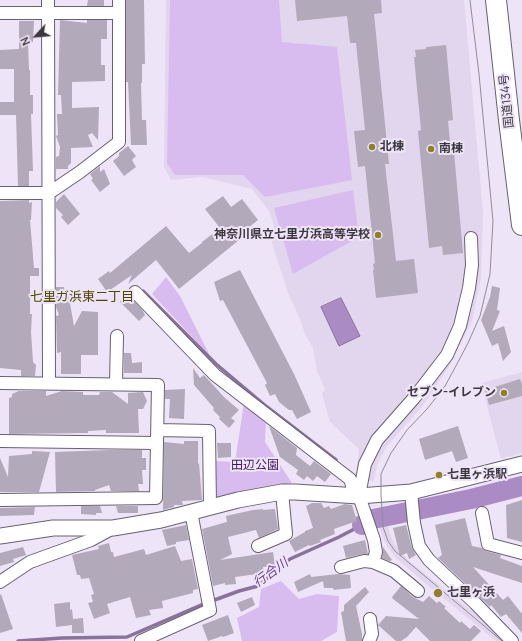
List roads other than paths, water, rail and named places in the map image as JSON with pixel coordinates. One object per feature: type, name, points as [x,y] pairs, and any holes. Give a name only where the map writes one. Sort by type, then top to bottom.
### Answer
[{"type":"highway","name":"国道134号","points":[[496,0],[522,225]]},
{"type":"street","points":[[48,0],[49,383]]},
{"type":"street","points":[[0,193],[49,193],[80,172],[119,142],[119,0]]},
{"type":"street","points":[[0,13],[119,13]]},
{"type":"street","points":[[355,496],[365,464],[377,440],[414,398],[447,355],[460,326],[469,288],[472,265],[471,238]]},
{"type":"street","points":[[135,292],[215,375],[350,479],[355,496],[374,540],[376,552],[373,562]]},
{"type":"street","points":[[116,384],[117,336]]},
{"type":"street","points":[[0,383],[158,385],[156,498],[0,500]]},
{"type":"street","points":[[158,430],[210,431],[210,507]]},
{"type":"street","points":[[0,441],[157,443]]},
{"type":"street","points":[[0,536],[53,528],[113,528],[162,520],[238,500],[282,492],[412,497],[522,464]]},
{"type":"street","points":[[258,546],[286,534],[282,492]]},
{"type":"street","points":[[412,497],[414,523],[419,546],[429,560],[475,603],[512,641]]},
{"type":"street","points":[[142,641],[210,610],[191,512]]},
{"type":"street","points":[[482,513],[488,544],[522,553]]},
{"type":"street","points":[[0,582],[30,562],[91,540],[113,528]]},
{"type":"street","points":[[341,567],[364,561],[373,562],[394,571],[418,591]]},
{"type":"street","points":[[369,641],[372,634],[370,619]]},
{"type":"waterway","points":[[143,291],[216,364],[267,407],[336,460]]},
{"type":"waterway","name":"行合川","points":[[362,525],[373,519],[471,499],[522,486]]},
{"type":"waterway","name":"行合川","points":[[18,641],[62,638],[127,637],[201,605],[239,591],[258,586],[290,559],[362,525]]},
{"type":"tram line","points":[[470,0],[479,74],[493,221],[490,274],[480,316],[468,343],[445,386],[427,409],[407,430],[391,453],[381,474],[381,494],[383,527],[388,541],[395,551],[502,641]]},
{"type":"place","name":"北棟","points":[[372,147]]},
{"type":"place","name":"南棟","points":[[431,149]]},
{"type":"place","name":"神奈川県立七里ガ浜高等学校","points":[[378,235]]},
{"type":"place","name":"セブン-イレブン","points":[[504,393]]},
{"type":"place","name":"七里ヶ浜駅","points":[[439,475]]},
{"type":"place","name":"七里ヶ浜","points":[[438,593]]},
{"type":"district","name":"七里ガ浜東二丁目","points":[[82,297]]},
{"type":"park label","name":"田辺公園","points":[[255,466]]}]
